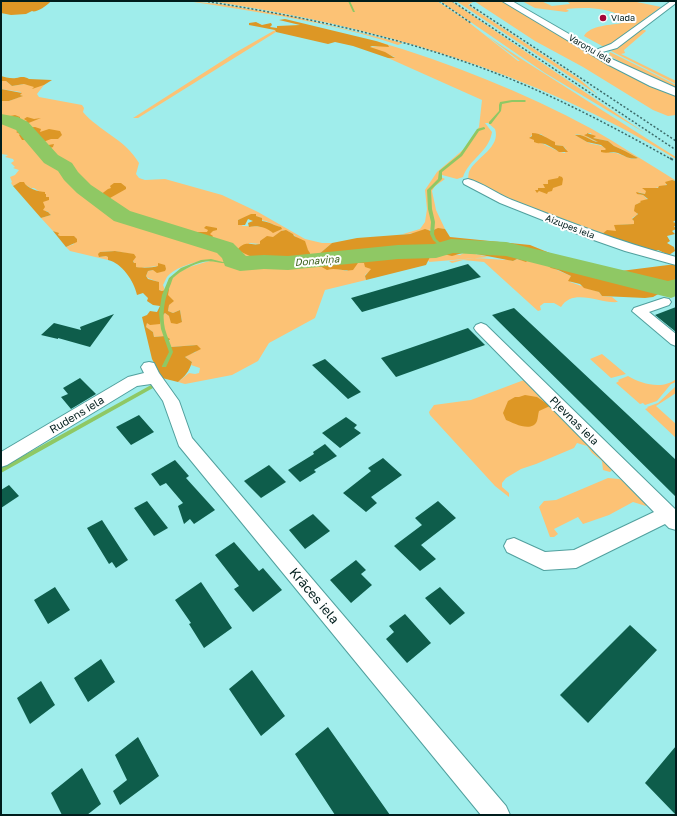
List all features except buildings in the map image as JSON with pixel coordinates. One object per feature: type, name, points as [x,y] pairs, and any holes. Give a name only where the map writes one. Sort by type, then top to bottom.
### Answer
[{"type":"highway","name":"Varoņu iela","points":[[506,1],[635,74],[676,92]]},
{"type":"street","points":[[596,52],[614,46],[675,1]]},
{"type":"street","name":"Aizupes iela","points":[[468,182],[504,201],[592,236],[676,261]]},
{"type":"street","points":[[664,302],[639,311],[676,341]]},
{"type":"street","name":"Pļevnas iela","points":[[481,328],[672,518],[576,559],[544,562],[514,546]]},
{"type":"street","name":"Rudens iela","points":[[1,460],[132,381],[148,378],[152,373]]},
{"type":"street","name":"Krāces iela","points":[[152,373],[172,403],[185,441],[497,815]]},
{"type":"shaded area","points":[[1,1],[51,1],[38,10],[26,14],[11,15],[1,13]]},
{"type":"shaded area","points":[[187,1],[219,4],[291,16],[403,43],[398,45],[346,30],[294,18]]},
{"type":"shaded area","points":[[210,1],[437,1],[467,21],[518,61],[520,61],[487,36],[676,157],[676,159],[622,128],[566,101],[509,77],[451,56],[332,24],[272,11]]},
{"type":"shaded area","points":[[440,1],[451,1],[645,133],[545,73]]},
{"type":"shaded area","points":[[456,1],[473,2],[468,5],[578,78],[598,95]]},
{"type":"shaded area","points":[[474,1],[502,1],[588,52],[676,95],[676,115],[668,116],[653,110],[583,67],[535,41]]},
{"type":"shaded area","points":[[522,1],[541,1],[552,6],[570,4],[567,1],[632,1],[661,7],[614,42],[604,47],[584,36],[587,32],[596,28],[623,23],[626,21],[621,17],[622,16],[595,8],[566,9],[569,11],[566,12],[535,8]]},
{"type":"shaded area","points":[[285,19],[388,45],[389,47],[370,47],[385,52],[395,58],[388,58],[353,46],[335,42],[328,44],[276,32],[275,30],[249,25],[249,23],[256,22],[262,25],[271,23],[272,25],[270,27],[277,28],[277,26],[300,25],[279,20]]},
{"type":"shaded area","points":[[275,30],[276,32],[138,118],[133,118],[233,54]]},
{"type":"shaded area","points":[[640,30],[646,31],[624,50],[625,53],[621,54],[676,81],[676,84],[611,51]]},
{"type":"shaded area","points":[[376,41],[486,79],[566,115],[613,141],[675,180],[672,180],[664,186],[651,189],[646,188],[647,191],[645,194],[638,192],[648,200],[637,204],[637,215],[632,218],[634,224],[618,225],[616,231],[609,231],[601,235],[508,198],[492,194],[470,181],[468,178],[469,172],[473,165],[495,141],[495,129],[488,123],[485,123],[492,132],[490,139],[487,145],[470,165],[463,177],[457,179],[442,175],[441,177],[445,179],[435,186],[432,191],[436,210],[445,229],[434,229],[403,234],[420,229],[425,222],[427,209],[425,190],[437,172],[464,149],[479,127],[482,100],[388,58],[395,57],[369,47],[381,46],[381,44]],"holes":[[[587,133],[591,133],[593,138],[608,141],[614,146],[638,158],[632,159],[616,153],[610,153],[603,147],[589,143],[575,134],[599,142],[587,137]],[[533,134],[541,134],[555,145],[563,146],[566,149],[565,153],[553,149],[530,137]]]},
{"type":"shaded area","points":[[610,52],[676,85],[676,90],[643,75],[612,57],[609,54]]},
{"type":"shaded area","points":[[1,76],[8,78],[26,77],[29,79],[52,80],[44,85],[32,89],[34,87],[24,84],[12,86],[6,81],[1,81]]},
{"type":"shaded area","points":[[1,81],[6,81],[12,86],[24,84],[38,86],[44,85],[37,94],[39,97],[82,105],[84,108],[83,112],[89,119],[119,141],[133,155],[139,163],[136,174],[139,178],[145,180],[165,179],[222,195],[258,212],[305,239],[322,243],[332,243],[318,255],[319,258],[289,262],[303,257],[306,258],[308,250],[292,234],[282,231],[260,244],[249,243],[252,257],[251,259],[255,262],[243,263],[244,264],[294,264],[322,261],[333,268],[347,271],[358,263],[364,263],[372,269],[365,275],[366,280],[325,290],[315,318],[269,343],[258,361],[232,375],[185,384],[178,382],[189,373],[199,373],[200,368],[191,365],[192,362],[185,357],[196,352],[197,345],[171,347],[168,342],[170,340],[165,336],[154,337],[153,332],[146,327],[147,323],[160,318],[165,313],[182,322],[180,310],[173,313],[168,311],[168,289],[170,283],[174,277],[184,269],[210,261],[193,263],[175,270],[167,277],[163,285],[165,290],[163,291],[159,290],[158,282],[146,276],[148,271],[153,270],[158,266],[136,267],[130,254],[115,251],[100,252],[99,257],[109,257],[108,260],[70,251],[66,247],[74,244],[74,238],[69,236],[59,236],[41,218],[51,215],[47,211],[43,211],[42,203],[46,197],[44,192],[40,192],[34,188],[22,184],[13,186],[11,183],[10,177],[15,175],[19,170],[13,168],[15,167],[11,163],[14,161],[13,159],[5,157],[8,155],[1,154],[1,124],[17,126],[1,120],[1,101],[9,101],[22,96],[20,95],[21,92],[1,89]],"holes":[[[250,216],[260,217],[261,220],[279,227],[243,226],[238,220]]]},
{"type":"shaded area","points":[[1,89],[22,93],[20,95],[23,96],[9,101],[1,101]]},
{"type":"shaded area","points":[[15,115],[20,117],[20,120],[25,122],[27,121],[24,119],[27,117],[34,119],[41,118],[21,126],[1,124],[1,118]]},
{"type":"shaded area","points":[[35,127],[41,129],[40,132],[49,129],[60,131],[62,135],[58,139],[51,139],[43,142],[43,146],[54,144],[53,147],[44,150],[37,149],[31,147],[33,146],[31,144],[38,142],[41,139],[22,140],[19,135],[20,134],[16,132],[24,128]]},
{"type":"shaded area","points":[[532,133],[544,136],[555,142],[555,145],[563,146],[568,152],[559,152],[545,144],[534,142],[534,140],[529,138],[532,136]]},
{"type":"shaded area","points":[[587,133],[596,136],[593,138],[608,141],[614,146],[638,158],[630,158],[616,152],[601,152],[601,150],[606,149],[601,145],[587,142],[575,135],[581,135],[598,142],[584,135]]},
{"type":"shaded area","points":[[559,176],[563,179],[562,185],[553,188],[552,191],[548,192],[547,194],[539,191],[537,193],[535,190],[538,190],[538,188],[545,188],[543,184],[548,184],[548,180],[558,178]]},
{"type":"shaded area","points":[[672,180],[676,181],[676,220],[673,222],[676,223],[676,226],[674,226],[676,229],[672,231],[675,234],[667,236],[670,241],[667,243],[674,247],[675,251],[669,255],[658,250],[651,253],[601,235],[607,230],[616,231],[614,225],[634,224],[632,219],[638,214],[634,211],[635,205],[641,202],[640,201],[648,199],[643,195],[637,194],[636,192],[645,194],[646,191],[642,188],[658,188],[659,186],[667,185],[665,182]]},
{"type":"shaded area","points":[[20,182],[24,182],[27,186],[33,189],[45,192],[46,197],[49,197],[49,200],[43,202],[45,207],[43,210],[51,215],[41,218],[13,186]]},
{"type":"shaded area","points":[[114,183],[121,183],[126,187],[126,189],[110,198],[102,197],[100,195],[111,188],[110,186]]},
{"type":"shaded area","points":[[251,214],[256,214],[256,216],[262,218],[262,221],[281,227],[282,229],[273,233],[262,227],[249,227],[248,223],[253,221],[248,219],[245,225],[238,225],[238,220]]},
{"type":"shaded area","points":[[206,226],[217,228],[217,230],[210,234],[213,236],[211,239],[202,239],[193,235],[195,232],[207,232],[208,230],[204,228]]},
{"type":"shaded area","points":[[438,228],[445,229],[450,237],[530,245],[572,262],[613,272],[676,264],[676,291],[662,292],[653,297],[645,298],[602,296],[599,292],[584,288],[580,284],[568,281],[571,276],[545,264],[529,259],[526,262],[517,259],[513,261],[466,252],[452,256],[427,250],[409,250],[407,255],[411,257],[420,254],[430,257],[426,265],[366,280],[365,276],[371,269],[365,267],[364,263],[358,263],[353,270],[327,270],[320,266],[322,261],[318,255],[332,243],[357,238],[410,234],[425,229],[431,231]]},
{"type":"shaded area","points":[[286,230],[305,241],[310,257],[303,257],[289,262],[267,260],[255,262],[251,259],[252,257],[239,251],[238,249],[246,244],[260,244],[260,241],[267,236],[273,237],[281,231]]},
{"type":"shaded area","points":[[53,231],[59,233],[58,235],[60,236],[74,236],[77,239],[77,242],[66,247]]},
{"type":"shaded area","points":[[414,249],[439,252],[445,255],[460,255],[466,252],[489,257],[429,262],[411,257],[407,254],[409,250]]},
{"type":"shaded area","points":[[115,251],[134,254],[136,257],[133,261],[136,263],[136,267],[156,267],[158,266],[158,263],[165,265],[165,271],[157,273],[153,270],[148,271],[146,276],[148,279],[159,282],[159,290],[162,291],[169,289],[168,295],[174,301],[169,305],[168,311],[173,313],[180,310],[182,322],[177,324],[171,323],[169,316],[165,313],[160,318],[160,324],[150,325],[147,323],[146,327],[153,332],[154,337],[165,336],[170,339],[168,342],[171,347],[197,345],[201,349],[185,357],[192,362],[186,374],[178,382],[162,378],[152,359],[142,317],[147,315],[150,311],[157,312],[160,306],[153,305],[147,301],[148,298],[143,293],[137,295],[127,273],[118,265],[108,260],[108,257],[99,257],[98,254],[100,252]]},
{"type":"shaded area","points":[[477,258],[506,259],[513,261],[517,259],[529,259],[543,263],[571,276],[570,282],[599,292],[602,296],[612,297],[618,302],[580,297],[566,301],[561,307],[554,303],[544,303],[540,306],[541,310],[538,311],[484,262],[463,260],[452,263],[449,261]]},
{"type":"shaded area","points":[[602,354],[626,374],[611,378],[590,359]]},
{"type":"shaded area","points":[[628,376],[652,385],[665,384],[676,379],[676,382],[671,384],[657,401],[645,405],[643,403],[640,404],[616,383],[619,381],[618,380]]},
{"type":"shaded area","points":[[524,380],[528,381],[612,468],[610,472],[603,470],[602,461],[592,453],[587,446],[577,443],[574,448],[521,469],[506,478],[502,483],[502,487],[509,493],[509,497],[495,486],[430,415],[429,412],[434,405],[471,400]]},
{"type":"shaded area","points":[[676,386],[676,393],[656,406],[676,424],[676,438],[645,409],[658,403]]},
{"type":"shaded area","points":[[525,395],[537,397],[550,406],[539,411],[535,425],[527,427],[506,420],[503,413],[508,401],[515,397]]},
{"type":"shaded area","points":[[608,478],[624,481],[646,504],[646,506],[633,502],[609,515],[583,524],[578,517],[554,529],[558,534],[554,537],[550,537],[539,507],[544,501],[556,500]]},
{"type":"waterway","points":[[349,1],[354,12]]},
{"type":"waterway","points":[[490,123],[500,111],[501,103],[525,101]]},
{"type":"waterway","name":"Donaviņa","points":[[1,119],[12,121],[22,126],[51,159],[65,167],[71,176],[84,189],[122,216],[225,248],[234,257],[234,261],[240,264],[264,262],[288,263],[398,252],[436,251],[451,246],[506,249],[671,290],[676,287]]},
{"type":"waterway","points":[[444,248],[434,239],[432,234],[433,222],[430,209],[429,190],[440,179],[440,172],[461,155],[478,130],[484,128]]},
{"type":"waterway","points":[[164,366],[171,352],[163,329],[161,313],[164,295],[171,278],[182,269],[202,261],[211,260],[223,263],[234,261]]},
{"type":"waterway","points":[[1,471],[151,387]]},
{"type":"railway","points":[[204,1],[280,14],[356,30],[430,50],[525,85],[567,104],[671,159]]},
{"type":"railway","points":[[439,1],[471,23]]},
{"type":"railway","points":[[452,1],[676,150]]},
{"type":"railway","points":[[470,5],[676,141]]},
{"type":"railway","points":[[670,158],[676,162]]},
{"type":"place","name":"Viada","points":[[603,18]]}]
